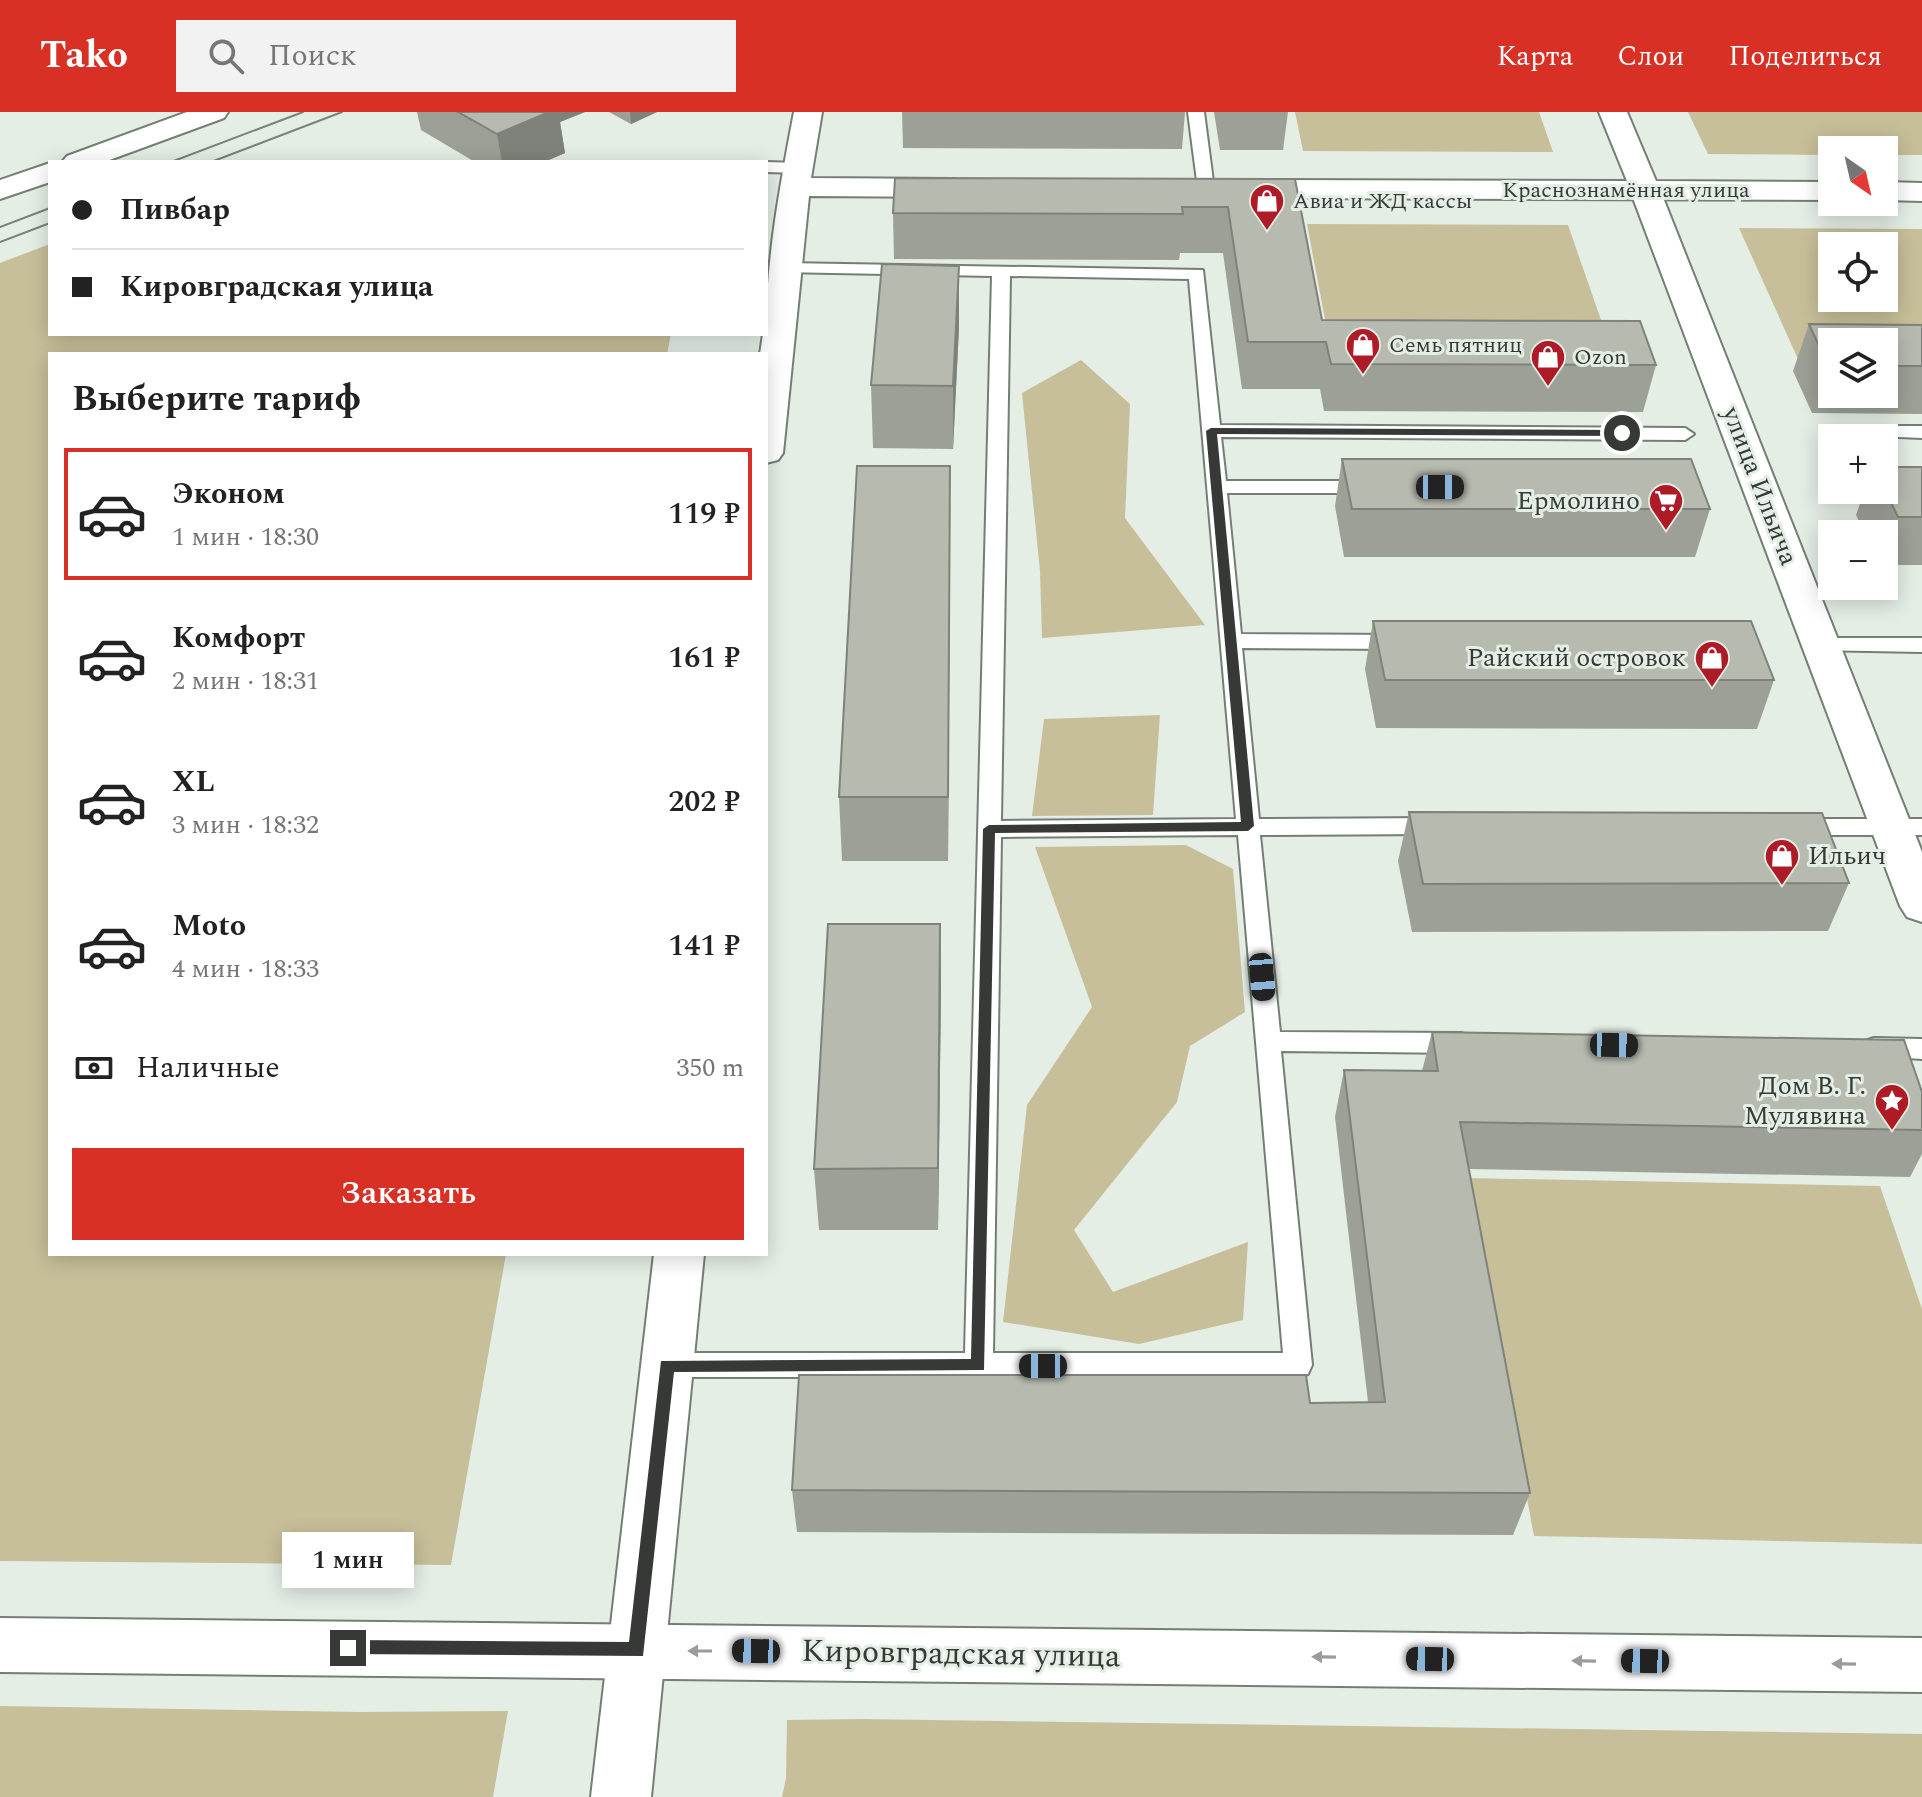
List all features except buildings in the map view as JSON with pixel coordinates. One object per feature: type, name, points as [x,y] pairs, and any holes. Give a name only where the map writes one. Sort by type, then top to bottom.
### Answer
[{"type":"street","points":[[82,160],[214,112]]},
{"type":"street","points":[[768,434],[797,177],[808,112]]},
{"type":"street","name":"улица Ильича","points":[[1613,112],[1821,645],[1907,827],[1922,906]]},
{"type":"street","points":[[0,190],[48,173]]},
{"type":"street","points":[[797,177],[974,188]]},
{"type":"street","name":"Краснознамённая улица","points":[[1175,189],[1818,191]]},
{"type":"street","points":[[1898,191],[1922,192]]},
{"type":"street","points":[[621,1797],[679,1256]]},
{"type":"street","name":"Кировградская улица","points":[[0,1645],[1922,1665]]},
{"type":"lane","points":[[1196,112],[1206,189]]},
{"type":"lane","points":[[768,168],[797,177]]},
{"type":"lane","points":[[667,1365],[1298,1365],[1197,274],[786,268]]},
{"type":"lane","points":[[979,1366],[1001,272]]},
{"type":"lane","points":[[1211,431],[1685,434]]},
{"type":"lane","points":[[1898,432],[1922,432]]},
{"type":"lane","points":[[1217,487],[1392,487]]},
{"type":"lane","points":[[1231,641],[1422,642]]},
{"type":"lane","points":[[1821,645],[1922,645]]},
{"type":"lane","points":[[989,829],[1455,826]]},
{"type":"lane","points":[[1772,827],[1907,827]]},
{"type":"lane","points":[[1268,1041],[1488,1043]]},
{"type":"lane","points":[[1849,1048],[1922,1049]]},
{"type":"shaded area","points":[[1295,112],[1539,112],[1553,152],[1303,151]]},
{"type":"shaded area","points":[[1688,112],[1922,112],[1922,155],[1898,155],[1898,136],[1818,136],[1818,155],[1708,154]]},
{"type":"shaded area","points":[[1307,224],[1568,225],[1616,363],[1333,362]]},
{"type":"shaded area","points":[[1739,228],[1922,229],[1922,368],[1898,352],[1898,328],[1818,328],[1818,354],[1802,368]]},
{"type":"shaded area","points":[[48,245],[48,336],[671,336],[667,352],[48,352],[48,1256],[506,1256],[451,1565],[0,1561],[0,263]]},
{"type":"shaded area","points":[[1081,360],[1130,404],[1125,518],[1205,625],[1042,638],[1040,571],[1022,393]]},
{"type":"shaded area","points":[[1160,715],[1153,815],[1032,816],[1044,719]]},
{"type":"shaded area","points":[[1186,845],[1233,869],[1245,1012],[1190,1046],[1177,1102],[1074,1230],[1113,1292],[1248,1242],[1243,1320],[1139,1344],[1003,1322],[1027,1105],[1092,1007],[1035,847]]},
{"type":"shaded area","points":[[1467,1178],[1880,1186],[1922,1309],[1922,1544],[1534,1536]]},
{"type":"shaded area","points":[[0,1706],[358,1712],[508,1711],[493,1797],[0,1797]]},
{"type":"shaded area","points":[[787,1720],[1922,1734],[1922,1797],[782,1797],[786,1778]]},
{"type":"tram line","points":[[176,160],[303,112]]},
{"type":"tram line","points":[[216,160],[342,112]]},
{"type":"tram line","points":[[0,227],[48,209]]},
{"type":"tram line","points":[[0,242],[48,224]]},
{"type":"place","name":"Авиа и ЖД кассы","points":[[1267,232]]},
{"type":"place","name":"Семь пятниц","points":[[1363,376]]},
{"type":"place","name":"Ozon","points":[[1548,388]]},
{"type":"place","name":"Ермолино","points":[[1666,532]]},
{"type":"place","name":"Райский островок","points":[[1712,689]]},
{"type":"place","name":"Ильич","points":[[1782,887]]},
{"type":"place","name":"Дом В. Г. Мулявина","points":[[1892,1132]]},
{"type":"route","points":[[348,1648],[637,1650],[667,1365],[979,1366],[989,829],[1248,826],[1211,431],[1622,433]]}]
